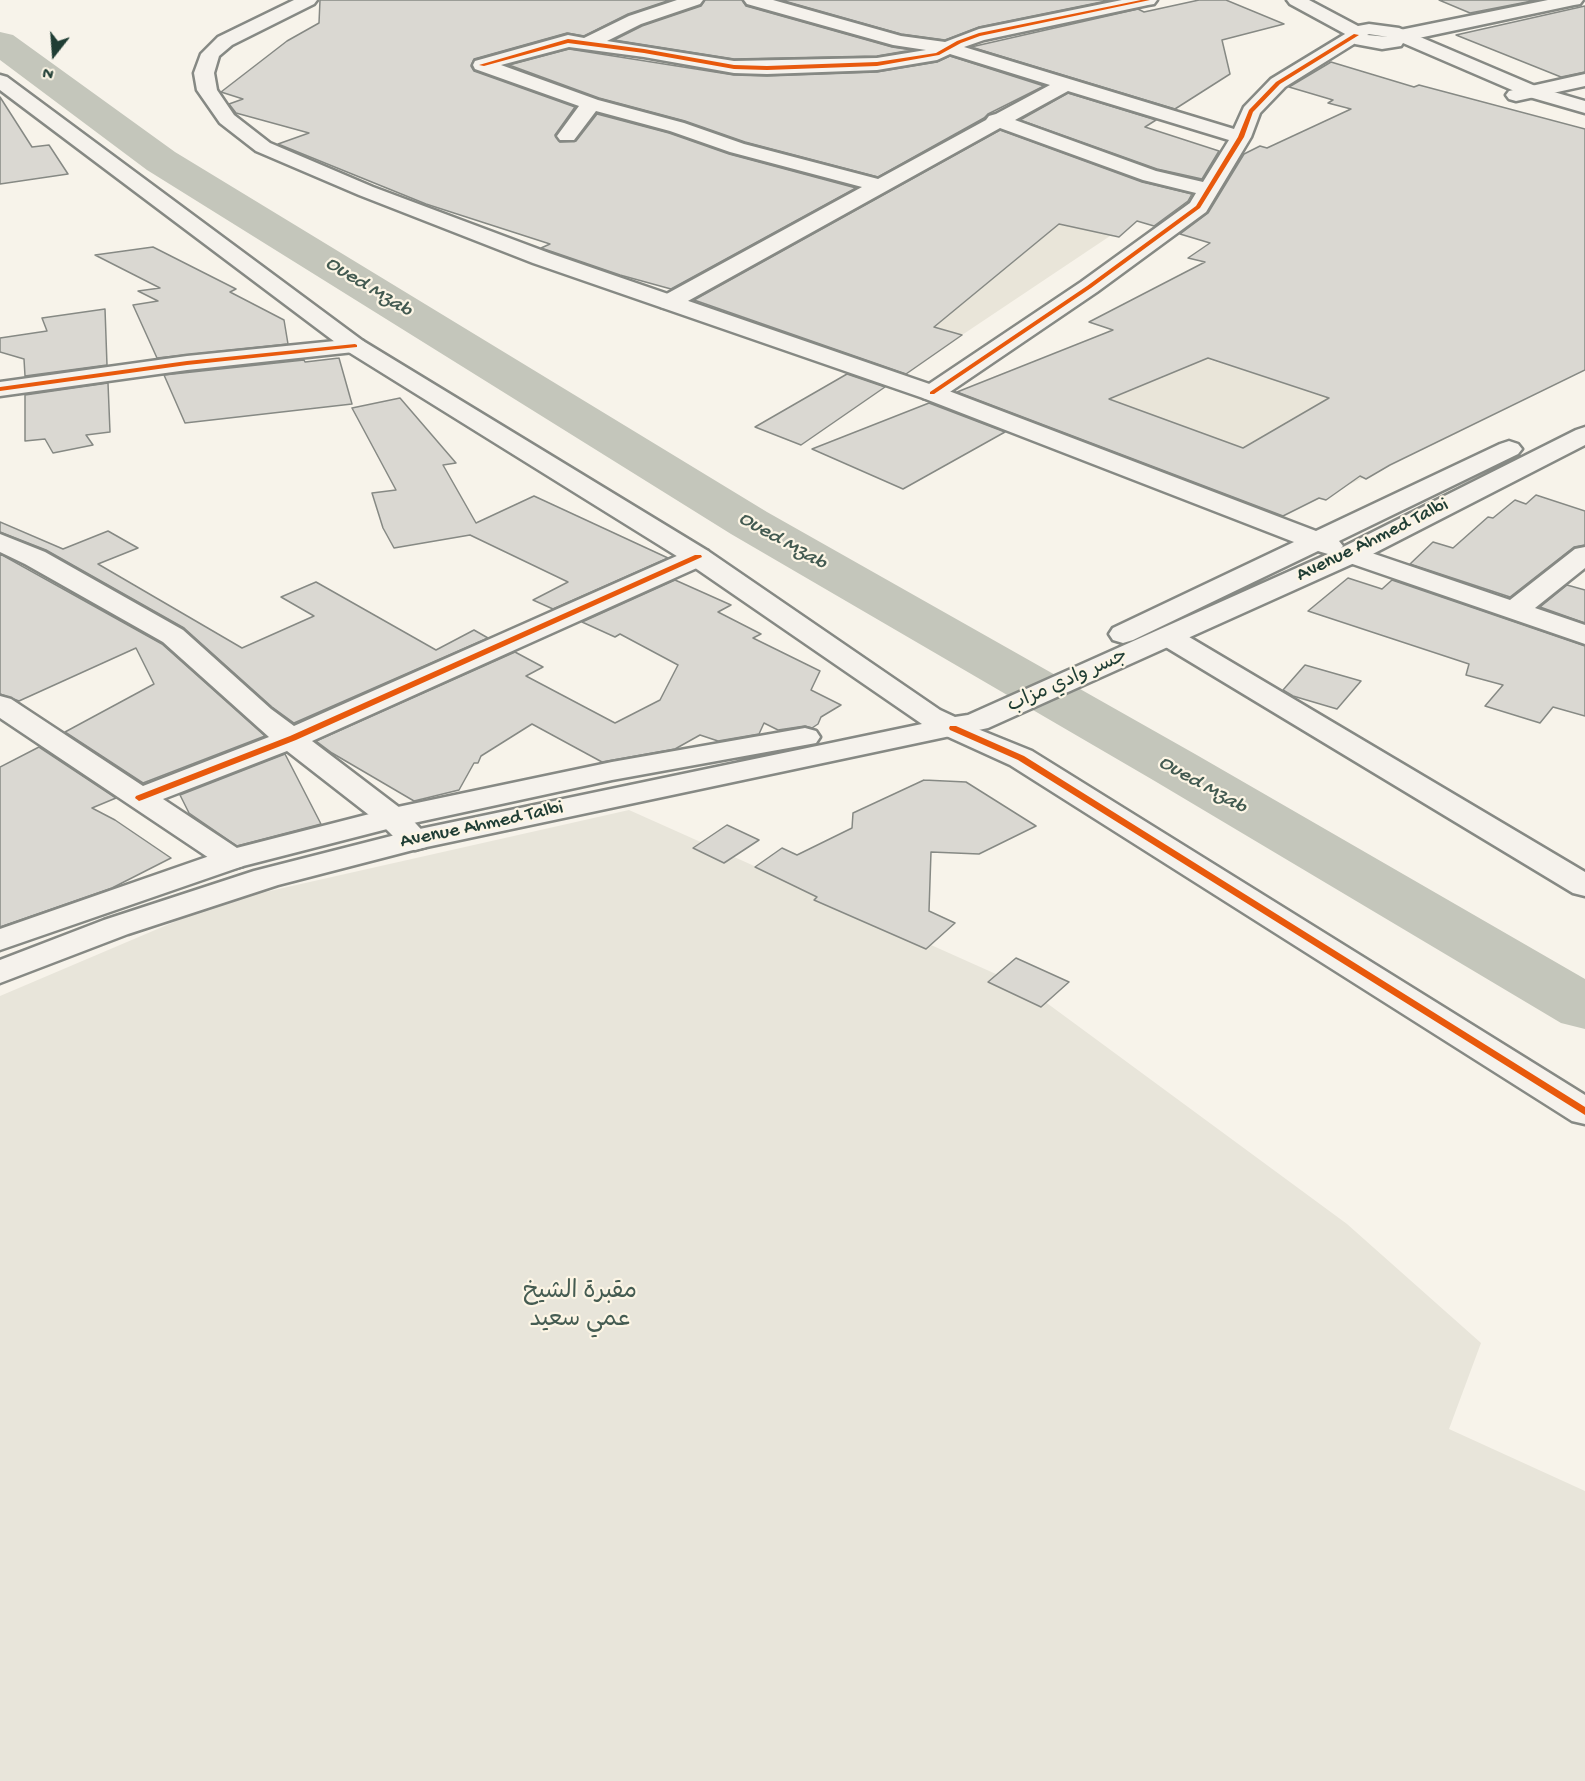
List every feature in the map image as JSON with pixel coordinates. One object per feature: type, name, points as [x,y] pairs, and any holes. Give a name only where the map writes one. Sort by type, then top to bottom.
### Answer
[{"type":"street","points":[[587,43],[635,20],[694,0]]},
{"type":"street","points":[[753,0],[900,41],[949,48],[1241,137]]},
{"type":"street","points":[[1296,0],[1357,34],[1362,40],[1388,38]]},
{"type":"street","points":[[1319,0],[1388,38],[1585,117]]},
{"type":"street","points":[[1321,59],[1388,38],[1574,0]]},
{"type":"street","points":[[882,186],[737,148],[591,104],[482,65],[564,41],[734,67],[877,64],[937,54],[978,34],[1133,1]]},
{"type":"street","points":[[315,2],[207,66],[204,81],[215,102],[227,119],[263,147],[366,191],[542,258],[932,393],[1351,554],[1585,635]]},
{"type":"street","points":[[932,393],[1089,286],[1198,207],[1241,137],[1251,111],[1278,83],[1321,59],[1357,34]]},
{"type":"street","points":[[1524,93],[1585,80]]},
{"type":"street","points":[[0,81],[355,345],[699,557],[954,719],[1021,758],[1585,1112]]},
{"type":"street","points":[[669,302],[882,186],[996,120],[1066,84]]},
{"type":"street","points":[[1524,93],[1585,107]]},
{"type":"street","points":[[567,136],[591,104]]},
{"type":"street","points":[[996,120],[1150,176],[1210,190]]},
{"type":"street","points":[[0,389],[187,363],[355,345]]},
{"type":"street","points":[[1584,431],[1316,541],[1154,635],[1585,886]]},
{"type":"street","name":"Avenue Ahmed Talbi","points":[[1154,635],[1351,554],[1584,431]]},
{"type":"street","points":[[0,542],[35,558],[173,636],[260,715],[293,738],[404,829]]},
{"type":"street","points":[[1515,610],[1585,555]]},
{"type":"street","points":[[139,798],[293,738],[699,557]]},
{"type":"street","name":"جسر وادي مزاب","points":[[954,719],[1154,635]]},
{"type":"street","points":[[0,705],[232,859]]},
{"type":"street","name":"Avenue Ahmed Talbi","points":[[0,972],[116,927],[266,878],[404,829],[954,719]]},
{"type":"street","points":[[0,940],[232,859],[404,829]]},
{"type":"shaded area","points":[[963,147],[1042,177],[1113,234],[962,335],[824,292],[867,267],[782,245]]},
{"type":"shaded area","points":[[1204,334],[1460,432],[1308,504],[1062,402]]},
{"type":"green space","name":"مقبرة الشيخ عمي سعيد","points":[[629,810],[1025,987],[1347,1224],[1481,1343],[1449,1429],[1585,1491],[1585,1781],[0,1781],[0,996],[221,902]]},
{"type":"building","points":[[320,0],[670,0],[628,14],[584,36],[567,33],[474,59],[471,66],[474,71],[575,107],[555,135],[560,142],[576,141],[597,114],[669,133],[729,154],[856,188],[671,289],[620,275],[541,248],[550,244],[426,204],[278,144],[309,133],[236,113],[229,104],[243,99],[221,92],[287,41],[319,23]]},
{"type":"building","points":[[705,0],[742,0],[746,6],[892,47],[912,50],[877,56],[734,59],[614,40],[642,26],[701,6]]},
{"type":"building","points":[[781,0],[1111,0],[979,27],[945,40],[901,34]]},
{"type":"building","points":[[1199,0],[1226,0],[1284,24],[1222,40],[1230,74],[1175,109],[971,47],[1138,9],[1144,12]]},
{"type":"building","points":[[1439,0],[1537,0],[1470,13]]},
{"type":"building","points":[[1585,6],[1585,72],[1561,77],[1456,35]]},
{"type":"building","points":[[569,49],[734,75],[767,76],[877,72],[937,62],[950,56],[1044,86],[988,114],[878,177],[745,142],[685,121],[599,98],[509,65]]},
{"type":"building","points":[[1331,62],[1414,87],[1419,85],[1585,129],[1585,370],[1390,465],[1366,479],[1360,476],[1326,500],[1319,498],[1283,516],[957,392],[1113,330],[1089,322],[1205,262],[1188,258],[1210,243],[1180,234],[1208,213],[1244,154],[1260,146],[1267,148],[1351,109],[1328,103],[1333,100],[1289,87]],"holes":[[[1208,358],[1329,398],[1243,448],[1109,399]]]},
{"type":"building","points":[[1068,93],[1156,120],[1145,127],[1219,151],[1202,179],[1157,169],[1020,120]]},
{"type":"building","points":[[0,97],[32,147],[49,145],[68,174],[0,184]]},
{"type":"building","points":[[1000,130],[1142,182],[1192,194],[1188,201],[1154,226],[1137,221],[1119,237],[1059,224],[934,327],[962,335],[906,374],[694,300]]},
{"type":"building","points":[[153,247],[236,289],[230,292],[284,320],[288,344],[157,358],[133,305],[158,301],[138,291],[160,288],[95,255]]},
{"type":"building","points":[[105,309],[107,365],[25,376],[24,359],[0,352],[0,338],[47,331],[42,318]]},
{"type":"building","points":[[339,358],[352,404],[185,423],[164,375],[304,360],[305,362]]},
{"type":"building","points":[[847,374],[885,387],[801,445],[755,427]]},
{"type":"building","points":[[108,383],[110,432],[86,435],[93,445],[53,453],[45,439],[25,441],[25,395]]},
{"type":"building","points":[[400,398],[456,463],[443,465],[476,523],[534,496],[668,558],[553,609],[533,600],[568,582],[470,535],[394,548],[383,528],[372,493],[396,490],[352,408]]},
{"type":"building","points":[[929,403],[1005,432],[903,489],[812,449]]},
{"type":"building","points":[[1536,495],[1585,511],[1585,545],[1574,547],[1510,597],[1410,564],[1433,542],[1453,548],[1488,517],[1493,518],[1515,500],[1526,504]]},
{"type":"building","points":[[0,522],[63,549],[108,531],[138,548],[98,564],[242,648],[314,616],[281,597],[316,582],[436,650],[474,630],[488,638],[294,723],[272,707],[184,628],[46,550],[0,532]]},
{"type":"building","points":[[0,554],[162,644],[265,736],[143,783],[65,732],[154,684],[136,648],[19,701],[0,694]]},
{"type":"building","points":[[1348,578],[1382,589],[1392,580],[1585,646],[1585,716],[1553,707],[1540,723],[1485,706],[1503,685],[1466,675],[1469,664],[1308,611]]},
{"type":"building","points":[[675,580],[731,605],[718,612],[761,634],[753,638],[820,671],[811,690],[841,705],[821,717],[818,724],[812,728],[805,726],[778,730],[764,723],[759,734],[718,741],[700,735],[675,749],[602,762],[532,724],[481,756],[478,763],[474,763],[459,790],[414,801],[332,753],[316,741],[515,652],[543,667],[526,676],[615,723],[660,700],[678,665],[620,634],[615,637],[582,622]]},
{"type":"building","points":[[1567,585],[1585,590],[1585,623],[1540,607]]},
{"type":"building","points":[[1305,665],[1361,681],[1337,709],[1293,696],[1283,690]]},
{"type":"building","points":[[39,747],[116,798],[92,808],[115,820],[171,858],[112,888],[0,927],[0,767]]},
{"type":"building","points":[[285,754],[321,824],[237,846],[189,813],[180,795]]},
{"type":"building","points":[[924,780],[966,782],[1036,826],[979,854],[931,852],[929,911],[955,923],[926,949],[814,900],[817,897],[755,867],[782,848],[797,855],[852,828],[853,813]]},
{"type":"building","points":[[727,825],[759,840],[724,863],[693,848]]},
{"type":"building","points":[[1016,958],[1069,982],[1041,1007],[988,982]]},
{"type":"waterway","name":"Oued Mzab","points":[[0,43],[161,161],[749,523],[1174,767],[1585,1008]]},
{"type":"cycle path","points":[[482,65],[568,41],[644,51],[734,67],[877,64],[937,54],[959,42],[979,35],[1148,0]]},
{"type":"cycle path","points":[[932,393],[1089,287],[1198,207],[1241,137],[1251,111],[1278,83],[1356,35]]},
{"type":"cycle path","points":[[0,389],[187,363],[355,346]]},
{"type":"cycle path","points":[[139,798],[293,738],[698,557]]},
{"type":"cycle path","points":[[953,728],[1021,758],[1585,1112]]}]
